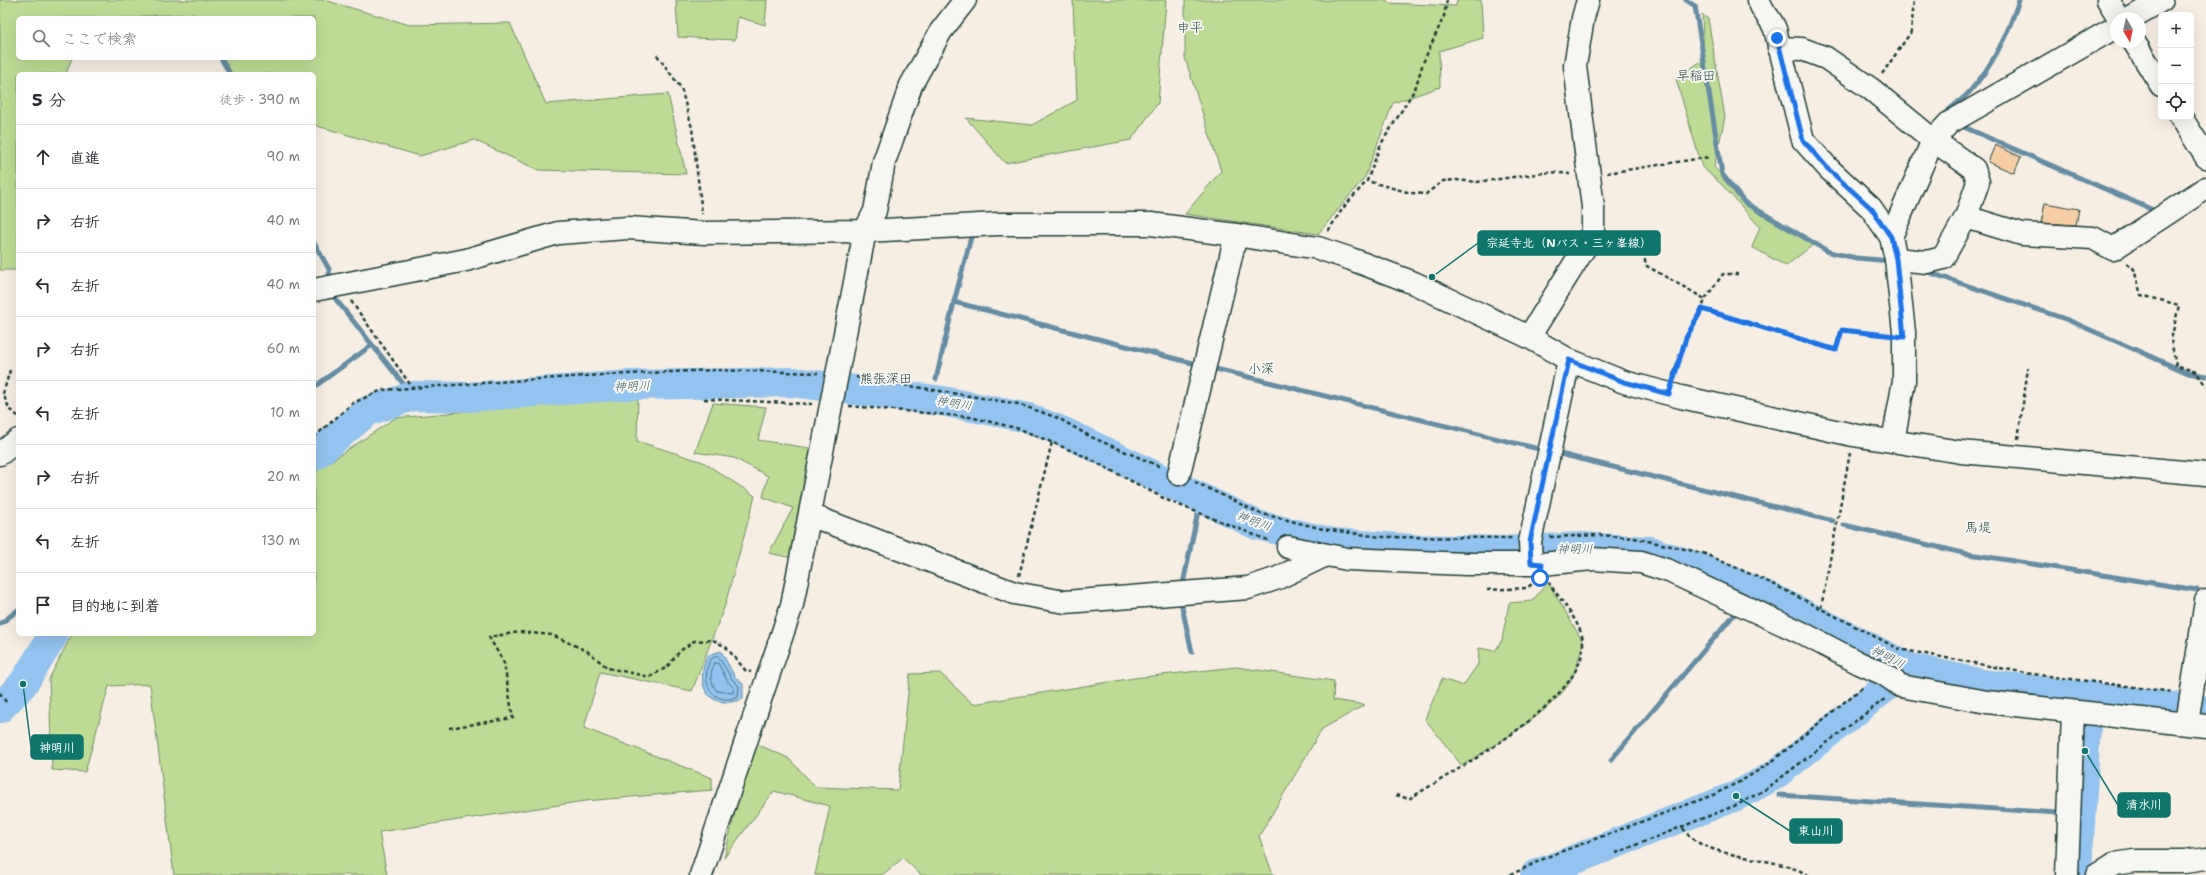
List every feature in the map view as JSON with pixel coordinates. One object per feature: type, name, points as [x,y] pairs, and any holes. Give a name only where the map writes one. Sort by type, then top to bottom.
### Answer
[{"type":"street","points":[[701,875],[792,605],[865,231],[875,211],[884,162],[911,85],[941,31],[965,0]]},
{"type":"street","points":[[1529,337],[1590,239],[1593,221],[1589,175],[1575,66],[1583,18],[1588,0]]},
{"type":"street","points":[[1759,0],[1760,7],[1771,18],[1803,140],[1828,169],[1871,208],[1891,237],[1896,259],[1904,337],[1904,381],[1893,441]]},
{"type":"street","points":[[2108,0],[2115,12]]},
{"type":"street","points":[[2141,12],[2162,0]]},
{"type":"street","points":[[1891,237],[1933,140],[1949,124],[2110,30]]},
{"type":"street","points":[[1779,48],[1802,49],[1826,58],[1872,89],[1933,140],[1974,170],[1978,182],[1966,217],[1943,258],[1927,262],[1896,259]]},
{"type":"street","points":[[2138,48],[2160,84]]},
{"type":"street","points":[[2183,120],[2206,157]]},
{"type":"street","points":[[1966,217],[2022,234],[2092,238],[2113,249],[2206,188]]},
{"type":"street","points":[[316,290],[341,286],[466,260],[558,232],[628,228],[704,233],[865,231],[998,224],[1151,224],[1236,234],[1318,248],[1414,283],[1529,337],[1569,360],[1624,382],[1669,394],[1854,435],[1961,452],[2206,474]]},
{"type":"street","points":[[1179,474],[1236,234]]},
{"type":"street","points":[[1533,557],[1569,360]]},
{"type":"street","points":[[0,454],[16,442]]},
{"type":"street","points":[[810,515],[1014,593],[1065,602],[1248,588],[1278,578],[1326,555]]},
{"type":"street","points":[[1288,546],[1347,559],[1466,564],[1533,557],[1641,562],[1669,571],[1802,633],[1892,679],[1987,702],[2074,712],[2193,717],[2204,637],[2206,601]]},
{"type":"street","points":[[2067,875],[2074,712]]},
{"type":"street","points":[[2097,875],[2114,864],[2134,861],[2185,862],[2206,858]]},
{"type":"path","points":[[1318,248],[1343,208],[1367,181],[1381,144],[1415,89],[1423,63],[1444,16],[1447,0]]},
{"type":"path","points":[[1872,89],[1911,32],[1914,0]]},
{"type":"path","points":[[657,55],[681,88],[692,128],[704,233]]},
{"type":"path","points":[[1367,181],[1411,193],[1426,194],[1443,180],[1477,182],[1551,172],[1589,175],[1709,157]]},
{"type":"path","points":[[1590,239],[1619,242],[1645,240],[1645,265],[1705,299]]},
{"type":"path","points":[[2113,249],[2134,269],[2141,295],[2179,304],[2171,340],[2176,365],[2196,372],[2206,386]]},
{"type":"path","points":[[1669,394],[1686,338],[1702,309],[1705,299],[1723,274],[1738,274]]},
{"type":"path","points":[[341,286],[376,338],[412,387]]},
{"type":"path","points":[[1702,309],[1836,350],[1842,330],[1904,337]]},
{"type":"path","points":[[2015,457],[2028,368]]},
{"type":"path","points":[[10,370],[3,394],[10,410],[16,414]]},
{"type":"path","points":[[316,435],[353,403],[382,390],[714,370],[837,377]]},
{"type":"path","points":[[704,399],[831,403],[970,417],[1020,429],[1084,456],[1169,500],[1247,533],[1288,546]]},
{"type":"path","points":[[1821,608],[1854,435]]},
{"type":"path","points":[[1014,593],[1052,442]]},
{"type":"path","points":[[1488,590],[1527,588],[1540,578],[1533,557]]},
{"type":"path","points":[[1396,795],[1409,798],[1462,766],[1532,719],[1557,698],[1572,679],[1581,660],[1583,642],[1576,623],[1533,557]]},
{"type":"path","points":[[449,728],[513,718],[504,663],[489,637],[520,632],[552,635],[586,651],[608,668],[650,677],[668,667],[680,652],[694,641],[712,640],[726,647],[746,671],[769,675]]},
{"type":"path","points":[[1616,853],[1683,828],[1739,804],[1766,789],[1892,679]]},
{"type":"path","points":[[1510,875],[1552,855],[1713,795],[1743,780],[1770,762],[1864,685],[1892,679]]},
{"type":"path","points":[[0,692],[6,702]]},
{"type":"path","points":[[1683,828],[1687,835],[1706,847],[1721,853],[1739,854],[1781,864],[1799,869],[1808,875]]},
{"type":"green space","points":[[0,0],[324,0],[410,25],[510,23],[546,104],[668,94],[686,174],[538,170],[474,140],[420,156],[316,126],[316,72],[227,72],[220,60],[316,60],[316,16],[194,16],[193,14],[141,16],[16,16],[16,60],[71,60],[67,72],[16,72],[16,270],[0,270]]},
{"type":"green space","points":[[676,0],[767,0],[765,25],[738,17],[735,40],[678,37]]},
{"type":"green space","points":[[1073,0],[1166,0],[1158,103],[1131,140],[1005,163],[966,118],[1032,125],[1077,100]]},
{"type":"green space","points":[[1185,0],[1387,0],[1388,3],[1456,6],[1457,0],[1481,0],[1483,38],[1439,51],[1440,87],[1393,103],[1365,177],[1318,234],[1185,214],[1221,171],[1185,58]]},
{"type":"green space","points":[[1702,14],[1708,19],[1725,117],[1714,167],[1755,211],[1814,244],[1786,266],[1752,247],[1760,227],[1722,185],[1702,167],[1676,79],[1704,59]]},
{"type":"green space","points":[[638,395],[637,441],[703,462],[755,496],[725,605],[692,691],[600,672],[584,728],[712,778],[712,790],[585,801],[379,832],[387,875],[174,875],[150,684],[109,686],[85,772],[52,770],[49,679],[71,636],[316,636],[316,472],[395,418]]},
{"type":"green space","points":[[713,403],[766,407],[758,440],[822,450],[801,560],[769,553],[793,508],[763,497],[768,476],[734,458],[695,452]]},
{"type":"green space","points":[[1548,582],[1583,642],[1572,678],[1553,702],[1539,714],[1506,738],[1462,766],[1425,719],[1442,679],[1463,686],[1478,664],[1479,648],[1495,651],[1502,640],[1509,603],[1532,601]]},
{"type":"green space","points":[[1236,667],[1334,681],[1333,700],[1365,705],[1322,729],[1259,836],[1273,875],[921,875],[903,858],[882,875],[815,875],[830,806],[774,791],[724,858],[752,742],[788,758],[816,787],[898,790],[910,674],[940,673],[973,704],[1134,678]]},
{"type":"green space","points":[[1584,863],[1576,875],[1549,875]]},
{"type":"water","points":[[721,651],[735,677],[743,684],[743,699],[731,702],[721,702],[713,699],[707,693],[702,676],[704,666],[708,655]]},
{"type":"building","points":[[1995,145],[2021,157],[2014,173],[1988,162]]},
{"type":"building","points":[[2045,203],[2079,209],[2076,225],[2041,223]]},
{"type":"waterway","points":[[1686,0],[1695,6],[1722,174],[1744,202],[1829,252],[1856,258],[1891,261]]},
{"type":"waterway","points":[[1948,111],[1969,93],[1986,70],[2000,47],[2019,0]]},
{"type":"waterway","points":[[222,60],[229,72]]},
{"type":"waterway","points":[[1964,127],[2153,210]]},
{"type":"waterway","points":[[971,237],[954,302],[1200,365]]},
{"type":"waterway","points":[[316,246],[329,269],[330,282]]},
{"type":"waterway","points":[[1925,271],[2068,320],[2188,373],[2206,376]]},
{"type":"waterway","points":[[330,292],[413,396]]},
{"type":"waterway","points":[[936,379],[954,302]]},
{"type":"waterway","points":[[316,386],[372,345]]},
{"type":"waterway","points":[[1216,369],[1543,450]]},
{"type":"waterway","name":"神明川","points":[[316,454],[368,411],[413,396],[469,397],[629,385],[792,382],[942,401],[1028,418],[1066,433],[1257,525],[1334,543],[1413,549],[1503,551],[1582,547],[1649,551],[1698,567],[1780,602],[1910,668],[1982,684],[2206,711]]},
{"type":"waterway","points":[[1556,453],[1833,521]]},
{"type":"waterway","points":[[1182,589],[1197,516]]},
{"type":"waterway","points":[[1844,525],[1963,553],[2197,590]]},
{"type":"waterway","points":[[1180,598],[1192,652]]},
{"type":"waterway","points":[[1611,760],[1738,610]]},
{"type":"waterway","points":[[0,624],[16,612]]},
{"type":"waterway","name":"神明川","points":[[0,708],[23,684],[53,636]]},
{"type":"waterway","points":[[1535,875],[1736,796],[1775,775],[1910,668]]},
{"type":"waterway","points":[[2077,871],[2088,695]]},
{"type":"waterway","points":[[1779,795],[2059,813]]},
{"type":"place","name":"宗延寺北（Nバス・三ヶ峯線）","points":[[1432,277]]},
{"type":"place","name":"神明川","points":[[23,684]]},
{"type":"place","name":"清水川","points":[[2085,751]]},
{"type":"place","name":"東山川","points":[[1736,796]]},
{"type":"district","name":"申平","points":[[1190,27]]},
{"type":"district","name":"早稲田","points":[[1696,75]]},
{"type":"district","name":"小深","points":[[1261,368]]},
{"type":"district","name":"熊張深田","points":[[886,378]]},
{"type":"district","name":"馬堤","points":[[1978,527]]},
{"type":"route","points":[[1540,578],[1542,564],[1531,563],[1530,542],[1569,360],[1624,382],[1669,394],[1674,373],[1686,338],[1702,309],[1781,335],[1836,350],[1842,330],[1904,337],[1896,259],[1891,237],[1871,208],[1828,169],[1803,140],[1777,38]]}]
